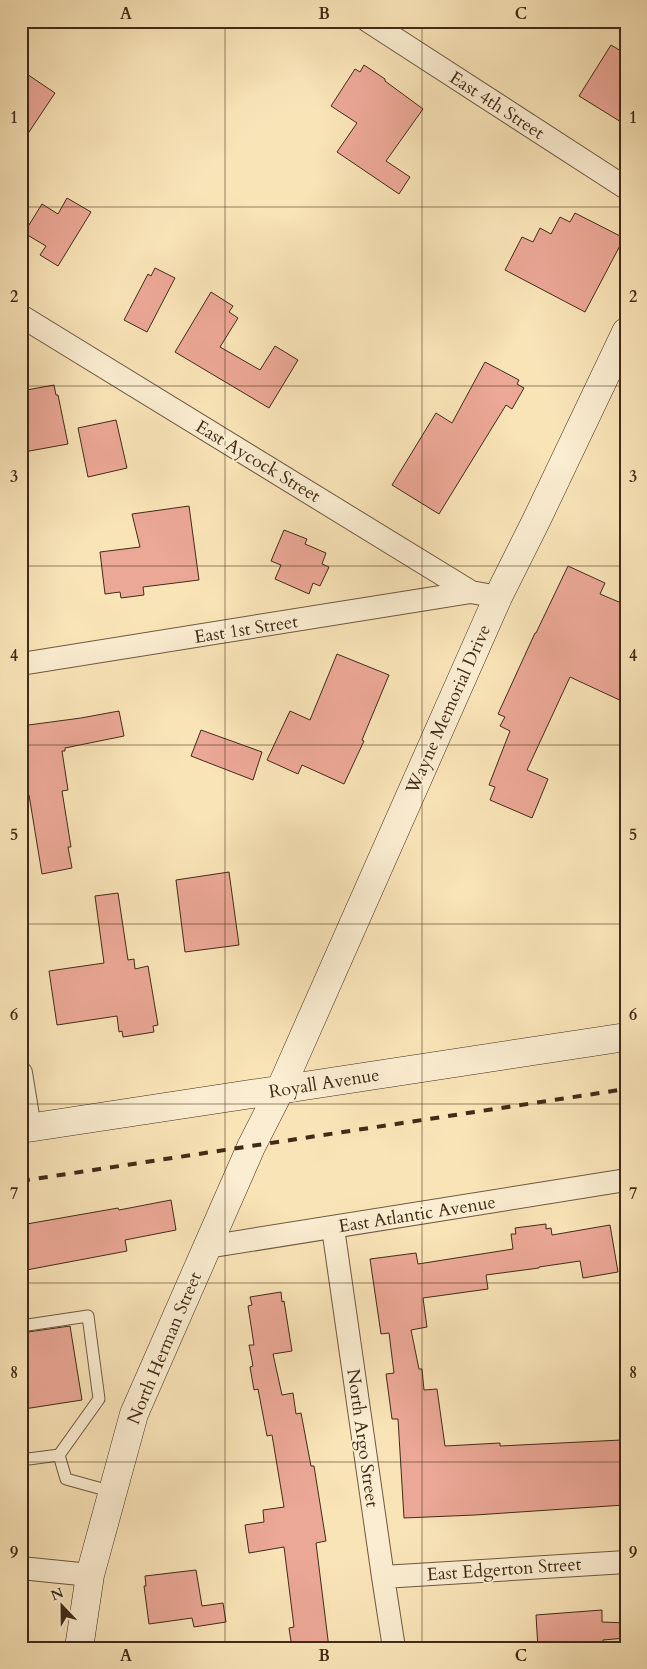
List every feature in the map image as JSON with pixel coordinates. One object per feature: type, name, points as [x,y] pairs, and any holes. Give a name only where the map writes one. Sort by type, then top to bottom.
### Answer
[{"type":"main road","name":"Wayne Memorial Drive","points":[[280,1090],[498,597],[626,332]]},
{"type":"main road","name":"Royall Avenue","points":[[26,1129],[626,1037]]},
{"type":"main road","name":"North Herman Street","points":[[78,1648],[90,1575],[134,1414],[251,1147],[280,1090]]},
{"type":"street","name":"East 4th Street","points":[[368,21],[626,188]]},
{"type":"street","name":"East Aycock Street","points":[[21,316],[471,592],[498,597]]},
{"type":"street","name":"East 1st Street","points":[[21,664],[471,592]]},
{"type":"street","points":[[21,1073],[26,1129]]},
{"type":"street","name":"East Atlantic Avenue","points":[[207,1247],[626,1180]]},
{"type":"street","name":"North Argo Street","points":[[333,1228],[394,1648]]},
{"type":"street","name":"East Edgerton Street","points":[[383,1577],[626,1562]]},
{"type":"street","points":[[21,1568],[90,1575]]},
{"type":"lane","points":[[21,1326],[88,1316],[99,1399],[59,1455],[21,1460]]},
{"type":"lane","points":[[59,1455],[66,1479],[113,1492]]},
{"type":"building","points":[[611,45],[626,54],[626,125],[579,96]]},
{"type":"building","points":[[364,65],[423,109],[386,161],[410,177],[399,194],[337,152],[357,123],[331,106],[355,69],[360,72]]},
{"type":"building","points":[[21,70],[55,93],[21,144]]},
{"type":"building","points":[[67,198],[91,212],[58,266],[40,255],[46,246],[24,233],[42,204],[58,214]]},
{"type":"building","points":[[575,213],[624,238],[585,312],[505,270],[522,237],[533,242],[540,228],[551,234],[560,217],[570,222]]},
{"type":"building","points":[[155,268],[175,278],[147,332],[124,320],[148,274],[151,276]]},
{"type":"building","points":[[211,292],[233,306],[229,312],[238,318],[220,347],[260,370],[275,346],[298,360],[269,408],[175,352]]},
{"type":"building","points":[[485,362],[519,380],[517,384],[524,388],[512,409],[506,405],[439,514],[392,485],[436,413],[452,423]]},
{"type":"building","points":[[54,385],[56,395],[58,395],[68,444],[24,452],[21,439],[21,391]]},
{"type":"building","points":[[116,420],[127,468],[88,477],[78,428]]},
{"type":"building","points":[[189,506],[199,580],[143,587],[144,595],[121,598],[120,592],[105,594],[100,552],[140,547],[132,514]]},
{"type":"building","points":[[284,530],[307,539],[305,544],[326,553],[322,564],[329,567],[320,586],[313,583],[309,594],[275,579],[281,565],[271,561]]},
{"type":"building","points":[[568,566],[605,583],[600,594],[626,605],[626,703],[570,677],[527,770],[548,779],[532,818],[490,800],[495,787],[489,785],[510,731],[500,726],[505,717],[498,714]]},
{"type":"building","points":[[337,654],[389,675],[362,740],[364,741],[344,784],[302,765],[298,774],[267,760],[290,711],[310,720]]},
{"type":"building","points":[[119,711],[124,736],[65,748],[65,751],[62,751],[68,790],[62,791],[71,847],[68,847],[72,868],[42,874],[29,795],[25,796],[22,775],[27,774],[21,739],[21,726]]},
{"type":"building","points":[[201,730],[262,752],[253,780],[191,756]]},
{"type":"building","points":[[229,872],[239,945],[185,952],[176,880]]},
{"type":"building","points":[[118,893],[128,960],[134,959],[135,969],[148,966],[158,1025],[153,1026],[154,1032],[123,1037],[122,1031],[119,1032],[117,1016],[57,1025],[49,971],[104,963],[95,896]]},
{"type":"building","points":[[171,1200],[176,1230],[125,1240],[127,1251],[21,1271],[21,1225]]},
{"type":"building","points":[[546,1224],[546,1229],[551,1228],[552,1235],[610,1225],[618,1272],[583,1278],[580,1261],[486,1275],[488,1289],[423,1298],[427,1327],[411,1330],[419,1369],[422,1369],[424,1390],[437,1389],[445,1446],[500,1443],[500,1446],[621,1440],[624,1505],[404,1518],[398,1419],[392,1419],[386,1374],[394,1373],[389,1333],[381,1334],[370,1259],[416,1253],[418,1264],[513,1249],[511,1234],[516,1234],[515,1228]]},
{"type":"building","points":[[281,1292],[292,1351],[273,1354],[282,1395],[293,1393],[296,1414],[301,1413],[311,1466],[314,1466],[326,1541],[316,1543],[329,1648],[292,1648],[289,1628],[294,1627],[284,1547],[249,1553],[245,1525],[264,1522],[263,1510],[284,1507],[272,1435],[267,1436],[258,1389],[254,1390],[250,1367],[253,1366],[249,1345],[254,1345],[248,1306],[252,1305],[250,1297]]},
{"type":"building","points":[[70,1326],[82,1400],[24,1409],[21,1394],[21,1333]]},
{"type":"building","points":[[196,1570],[202,1606],[223,1603],[226,1622],[194,1627],[192,1618],[149,1624],[144,1586],[146,1586],[145,1576]]},
{"type":"building","points":[[602,1610],[602,1622],[626,1623],[626,1638],[603,1640],[604,1648],[538,1648],[536,1615]]},
{"type":"railway","points":[[21,1181],[626,1089]]}]
